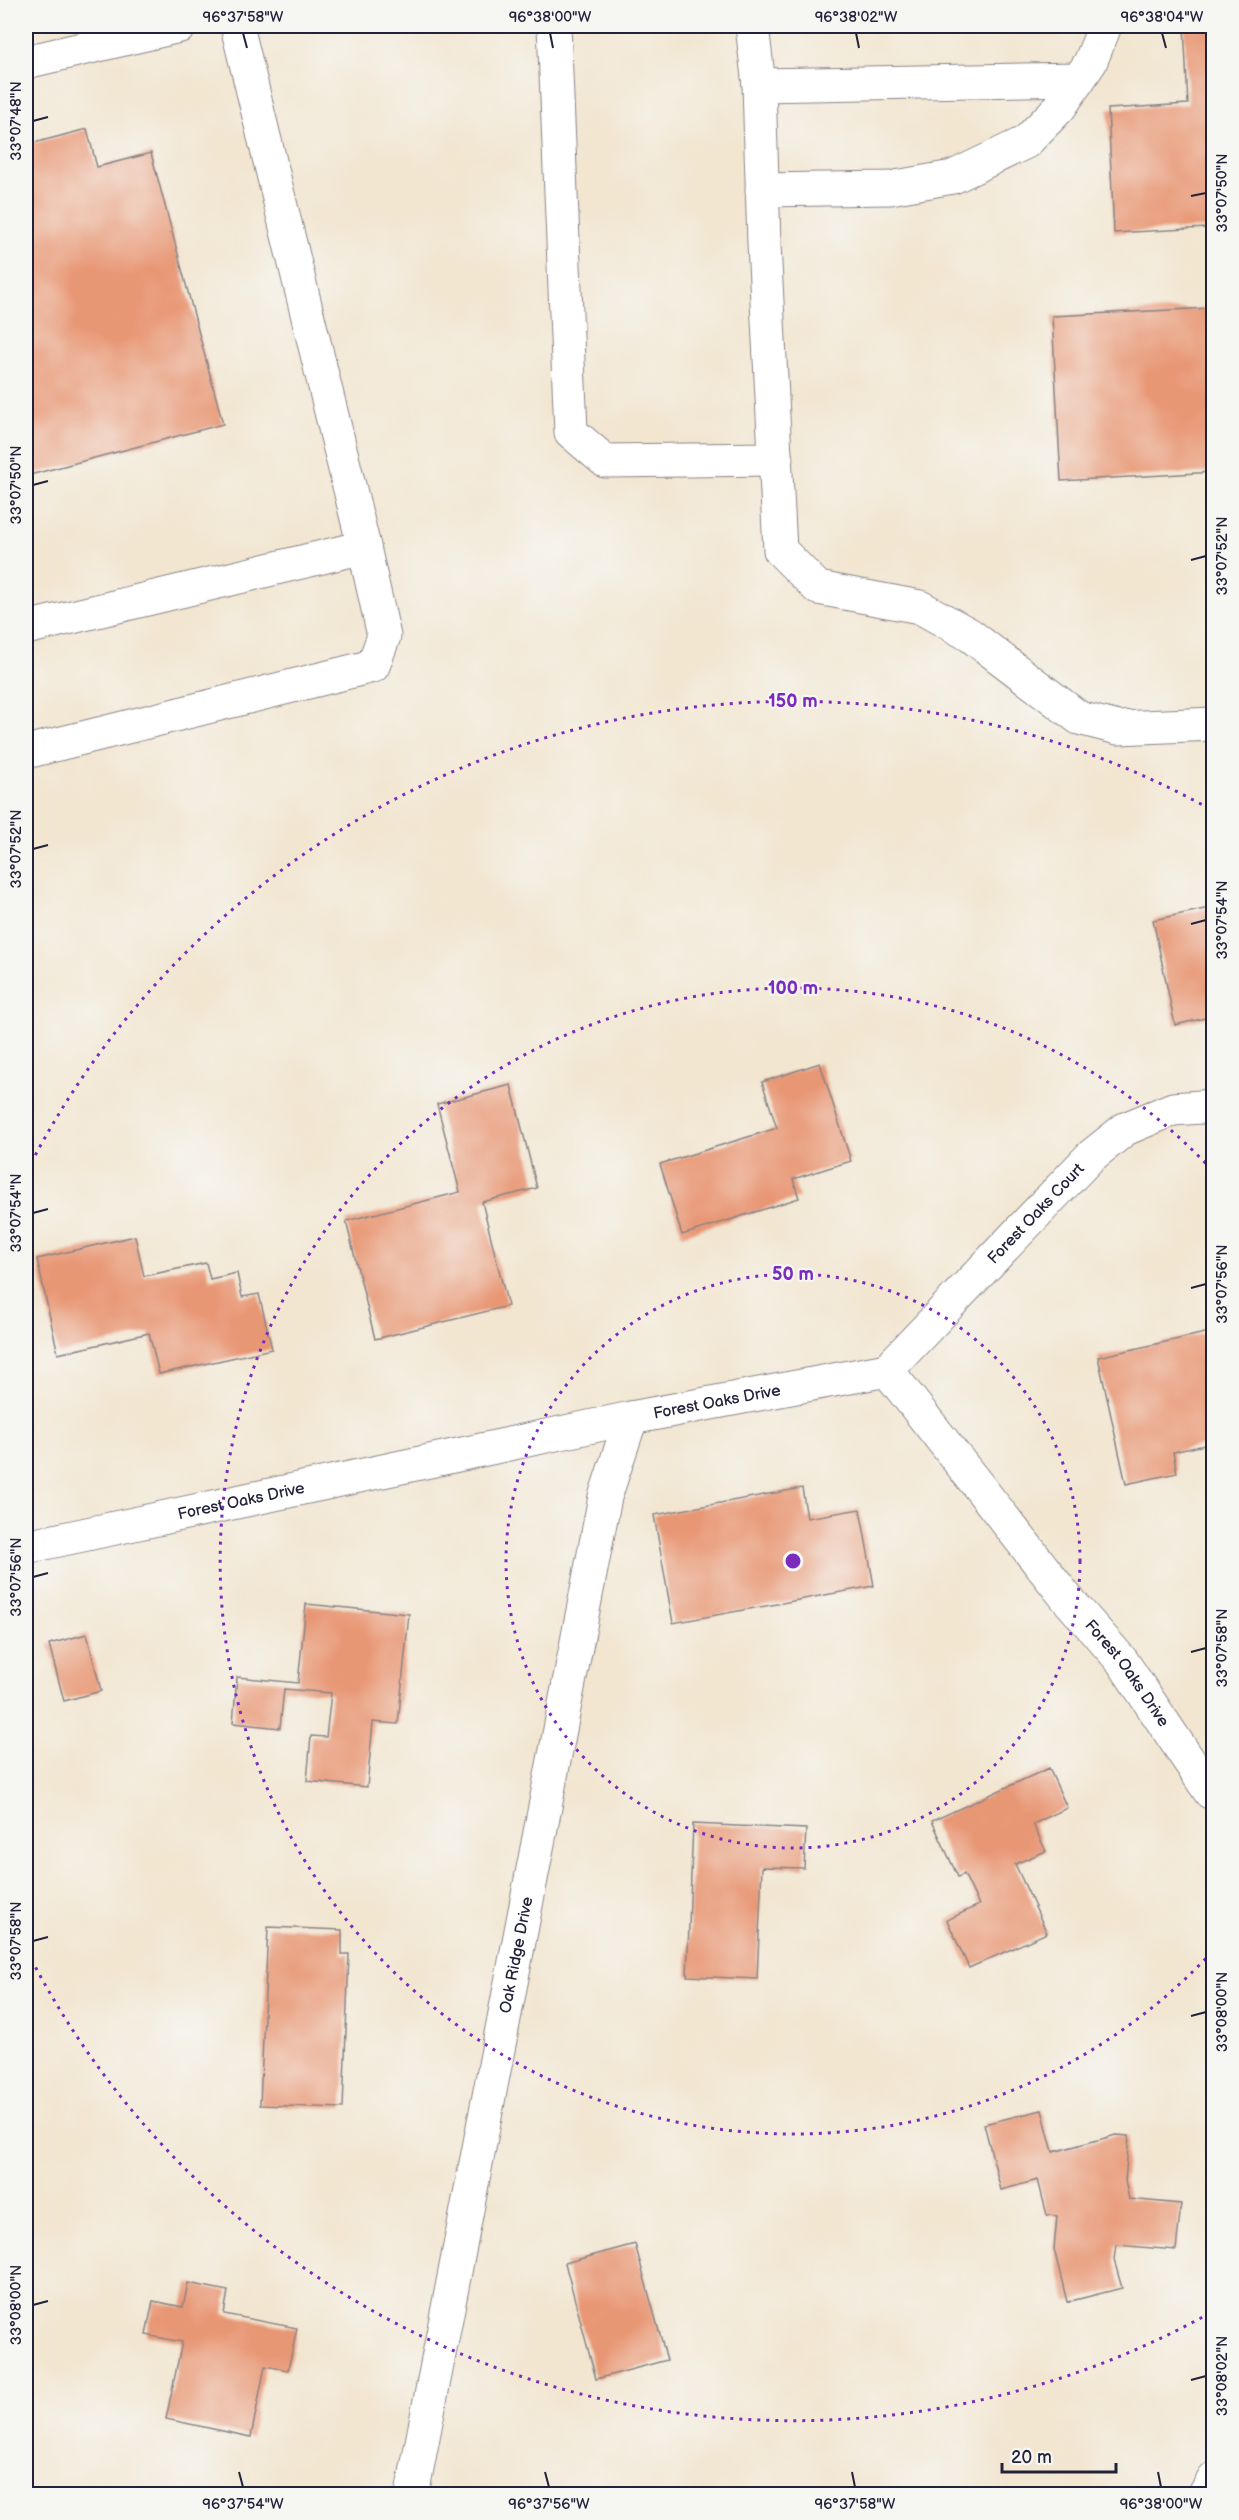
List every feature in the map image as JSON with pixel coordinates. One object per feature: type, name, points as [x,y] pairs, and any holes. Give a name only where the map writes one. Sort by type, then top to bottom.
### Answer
[{"type":"street","points":[[26,62],[180,26]]},
{"type":"street","points":[[26,752],[373,666],[384,636],[237,26]]},
{"type":"street","points":[[554,26],[571,432],[605,461],[776,459]]},
{"type":"street","points":[[752,26],[759,85],[780,550],[818,588],[920,607],[969,635],[1079,718],[1118,728],[1214,724]]},
{"type":"street","points":[[762,190],[890,188],[953,177],[1026,142],[1060,107],[1090,63],[1105,26]]},
{"type":"street","points":[[759,85],[1079,79]]},
{"type":"street","points":[[26,628],[364,547]]},
{"type":"street","name":"Forest Oaks Court","points":[[887,1370],[1090,1157],[1125,1129],[1163,1113],[1173,1109],[1214,1106]]},
{"type":"street","name":"Forest Oaks Drive","points":[[26,1547],[631,1418],[887,1370],[1065,1596],[1122,1661],[1210,1792],[1214,1794]]},
{"type":"street","name":"Oak Ridge Drive","points":[[412,2494],[605,1497],[631,1418]]},
{"type":"street","points":[[1205,2494],[1214,2479]]},
{"type":"building","points":[[1184,26],[1214,26],[1214,472],[1061,481],[1052,316],[1210,308],[1206,228],[1114,233],[1108,109],[1188,104]]},
{"type":"building","points":[[87,129],[97,167],[151,153],[223,424],[26,476],[26,145]]},
{"type":"building","points":[[1214,907],[1214,1016],[1175,1025],[1153,920]]},
{"type":"building","points":[[820,1063],[851,1161],[793,1179],[799,1198],[682,1235],[660,1164],[777,1128],[762,1082]]},
{"type":"building","points":[[511,1085],[537,1188],[482,1202],[508,1306],[375,1339],[346,1221],[460,1192],[437,1104]]},
{"type":"building","points":[[135,1236],[144,1276],[206,1263],[210,1279],[237,1273],[242,1297],[259,1294],[272,1349],[159,1374],[149,1333],[58,1354],[37,1259]]},
{"type":"building","points":[[1214,1331],[1214,1443],[1173,1452],[1177,1473],[1126,1484],[1098,1357]]},
{"type":"building","points":[[802,1488],[807,1518],[860,1509],[874,1586],[673,1623],[654,1515]]},
{"type":"building","points":[[306,1604],[409,1614],[398,1724],[373,1722],[367,1787],[307,1781],[311,1736],[326,1737],[331,1693],[284,1689],[280,1728],[233,1723],[237,1677],[298,1683]]},
{"type":"building","points":[[87,1634],[101,1691],[64,1701],[49,1644]]},
{"type":"building","points":[[1049,1768],[1067,1808],[1033,1824],[1046,1851],[1015,1864],[1047,1933],[969,1968],[947,1920],[979,1905],[964,1874],[958,1877],[932,1821]]},
{"type":"building","points":[[693,1824],[806,1829],[804,1868],[762,1867],[757,1979],[687,1976]]},
{"type":"building","points":[[268,1927],[342,1930],[342,1954],[349,1954],[343,2108],[260,2105]]},
{"type":"building","points":[[1042,2110],[1053,2152],[1116,2135],[1129,2136],[1125,2181],[1129,2199],[1181,2204],[1176,2250],[1116,2245],[1114,2260],[1122,2288],[1067,2302],[1054,2249],[1057,2216],[1047,2215],[1038,2180],[1001,2190],[984,2124]]},
{"type":"building","points":[[635,2244],[667,2360],[596,2379],[565,2263]]},
{"type":"building","points":[[188,2283],[228,2291],[224,2314],[297,2328],[288,2370],[265,2366],[251,2437],[166,2419],[182,2342],[146,2335],[153,2301],[183,2307]]}]
